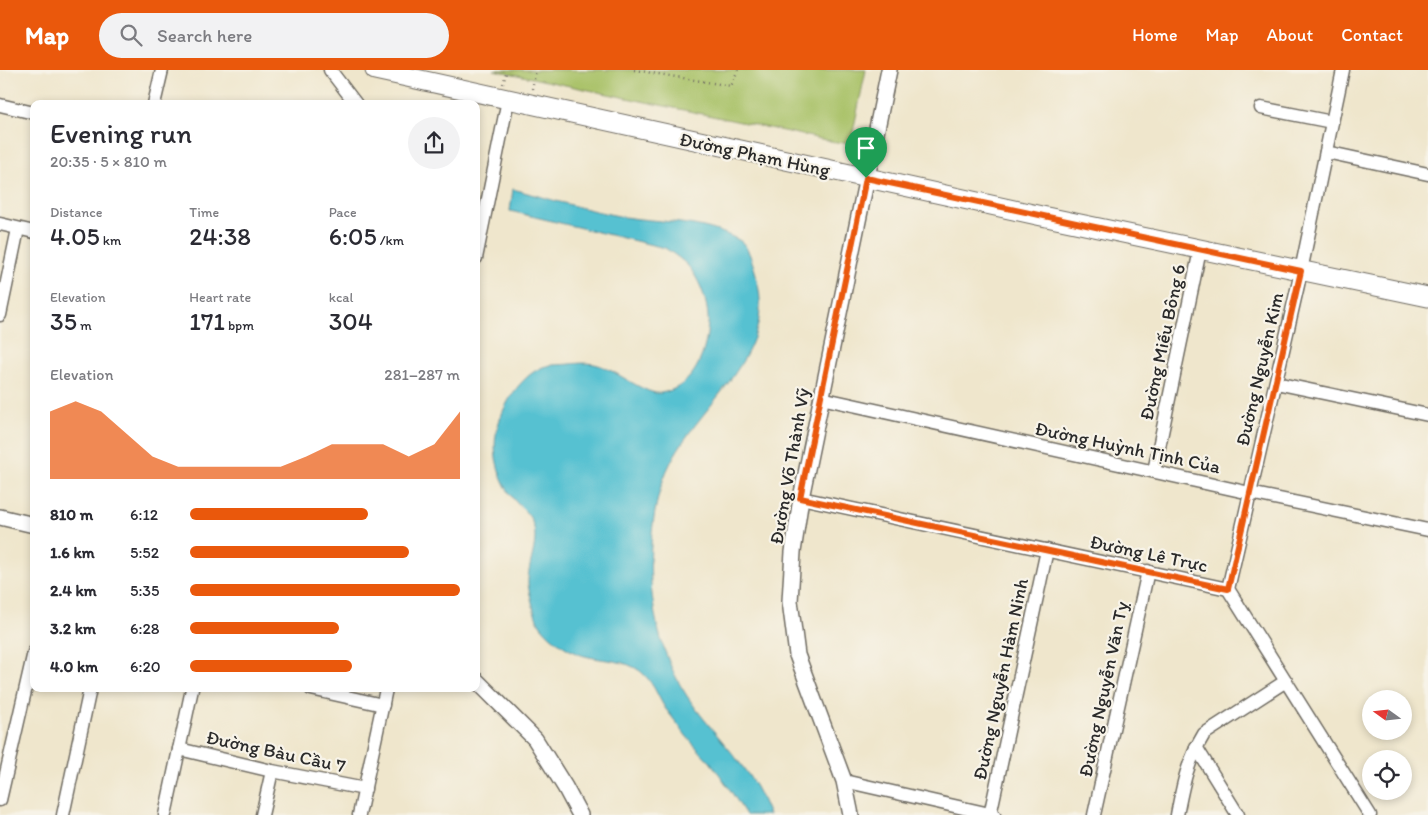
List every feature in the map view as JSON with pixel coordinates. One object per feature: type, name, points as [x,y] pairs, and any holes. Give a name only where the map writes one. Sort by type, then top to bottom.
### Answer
[{"type":"main road","name":"Đường Phạm Hùng","points":[[375,70],[866,178],[1428,297]]},
{"type":"street","points":[[155,100],[162,70]]},
{"type":"street","points":[[330,70],[353,100]]},
{"type":"street","name":"Đường Võ Thành Vỹ","points":[[850,815],[844,781],[797,656],[790,601],[793,552],[800,498],[890,70]]},
{"type":"street","name":"Đường Nguyễn Kim","points":[[1228,589],[1301,271],[1343,70]]},
{"type":"street","points":[[480,238],[508,100]]},
{"type":"street","points":[[0,105],[30,112]]},
{"type":"street","points":[[1260,108],[1332,122]]},
{"type":"street","points":[[1326,152],[1428,174]]},
{"type":"street","points":[[0,224],[30,231]]},
{"type":"street","points":[[0,315],[18,229]]},
{"type":"street","name":"Đường Miếu Bông 6","points":[[1154,472],[1200,250]]},
{"type":"street","points":[[1276,383],[1428,415]]},
{"type":"street","name":"Đường Huỳnh Tịnh Của","points":[[821,398],[1250,493],[1428,530]]},
{"type":"street","name":"Đường Lê Trực","points":[[800,498],[1228,589],[1370,815]]},
{"type":"street","points":[[0,518],[30,523]]},
{"type":"street","name":"Đường Nguyễn Hàm Ninh","points":[[992,815],[1047,550]]},
{"type":"street","name":"Đường Nguyễn Văn Tỵ","points":[[1094,815],[1148,571]]},
{"type":"street","points":[[0,799],[30,669]]},
{"type":"street","points":[[1177,815],[1187,768],[1204,734],[1286,680]]},
{"type":"street","points":[[480,684],[535,739],[580,815]]},
{"type":"street","points":[[63,815],[89,692]]},
{"type":"street","points":[[165,815],[191,692]]},
{"type":"street","points":[[324,692],[383,705]]},
{"type":"street","points":[[359,815],[385,692]]},
{"type":"street","points":[[1196,747],[1238,815]]},
{"type":"street","name":"Đường Bàu Cầu 7","points":[[180,749],[272,771],[365,789]]},
{"type":"street","points":[[262,815],[272,771]]},
{"type":"street","points":[[844,781],[992,815]]},
{"type":"path","points":[[634,70],[731,86],[738,70]]},
{"type":"green space","points":[[494,70],[866,70],[851,141],[840,143]]},
{"type":"water","points":[[513,189],[624,217],[682,223],[711,229],[739,240],[749,254],[760,294],[758,324],[751,346],[739,367],[726,387],[695,425],[670,464],[658,496],[652,532],[650,568],[657,626],[675,674],[695,708],[731,752],[758,790],[769,815],[746,815],[716,769],[686,736],[665,708],[652,684],[640,671],[622,663],[583,655],[569,650],[546,631],[536,616],[528,584],[535,537],[534,529],[529,516],[515,501],[501,477],[495,449],[499,421],[513,393],[527,377],[543,367],[582,363],[601,366],[648,391],[661,393],[671,390],[687,380],[698,364],[705,344],[708,319],[705,299],[695,276],[683,261],[665,248],[510,211]]},
{"type":"route","points":[[866,178],[1301,271],[1228,589],[800,498],[866,178]]}]
